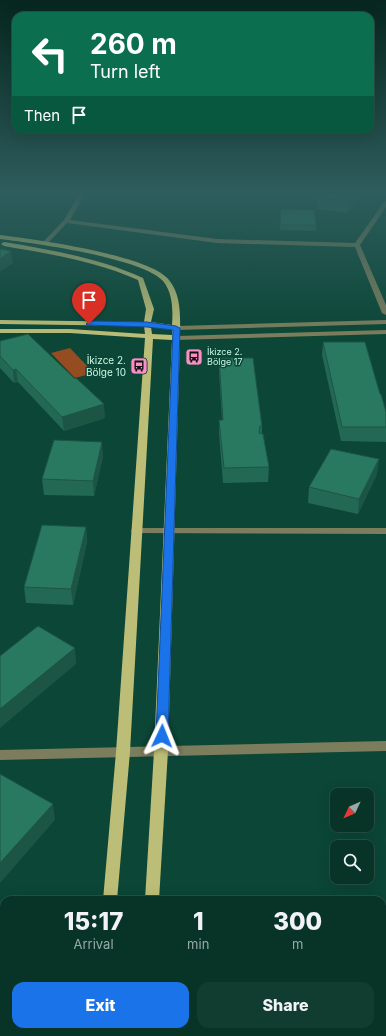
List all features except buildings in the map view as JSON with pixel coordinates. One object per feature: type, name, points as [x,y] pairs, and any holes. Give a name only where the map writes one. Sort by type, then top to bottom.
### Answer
[{"type":"main road","points":[[25,240],[45,243],[126,261],[153,270],[165,279],[176,300],[161,751],[152,896]]},
{"type":"main road","points":[[0,243],[108,265],[141,279],[150,309],[147,324],[149,337],[147,382],[136,531],[123,752],[110,896]]},
{"type":"main road","points":[[0,322],[147,324],[176,333]]},
{"type":"main road","points":[[0,331],[70,331],[149,337],[176,333]]},
{"type":"street","points":[[211,240],[356,246]]},
{"type":"street","points":[[356,246],[360,240]]},
{"type":"street","points":[[356,246],[386,313]]},
{"type":"street","points":[[176,333],[386,322]]},
{"type":"street","points":[[176,333],[386,332]]},
{"type":"street","points":[[136,531],[386,531]]},
{"type":"street","points":[[0,755],[386,746]]},
{"type":"shaded area","points":[[70,348],[94,373],[75,378],[51,353]]},
{"type":"place","name":"İkizce 2. Bölge 17","points":[[194,357]]},
{"type":"place","name":"İkizce 2. Bölge 10","points":[[139,366]]},
{"type":"route","points":[[89,324],[147,324],[176,328],[162,736]]}]
